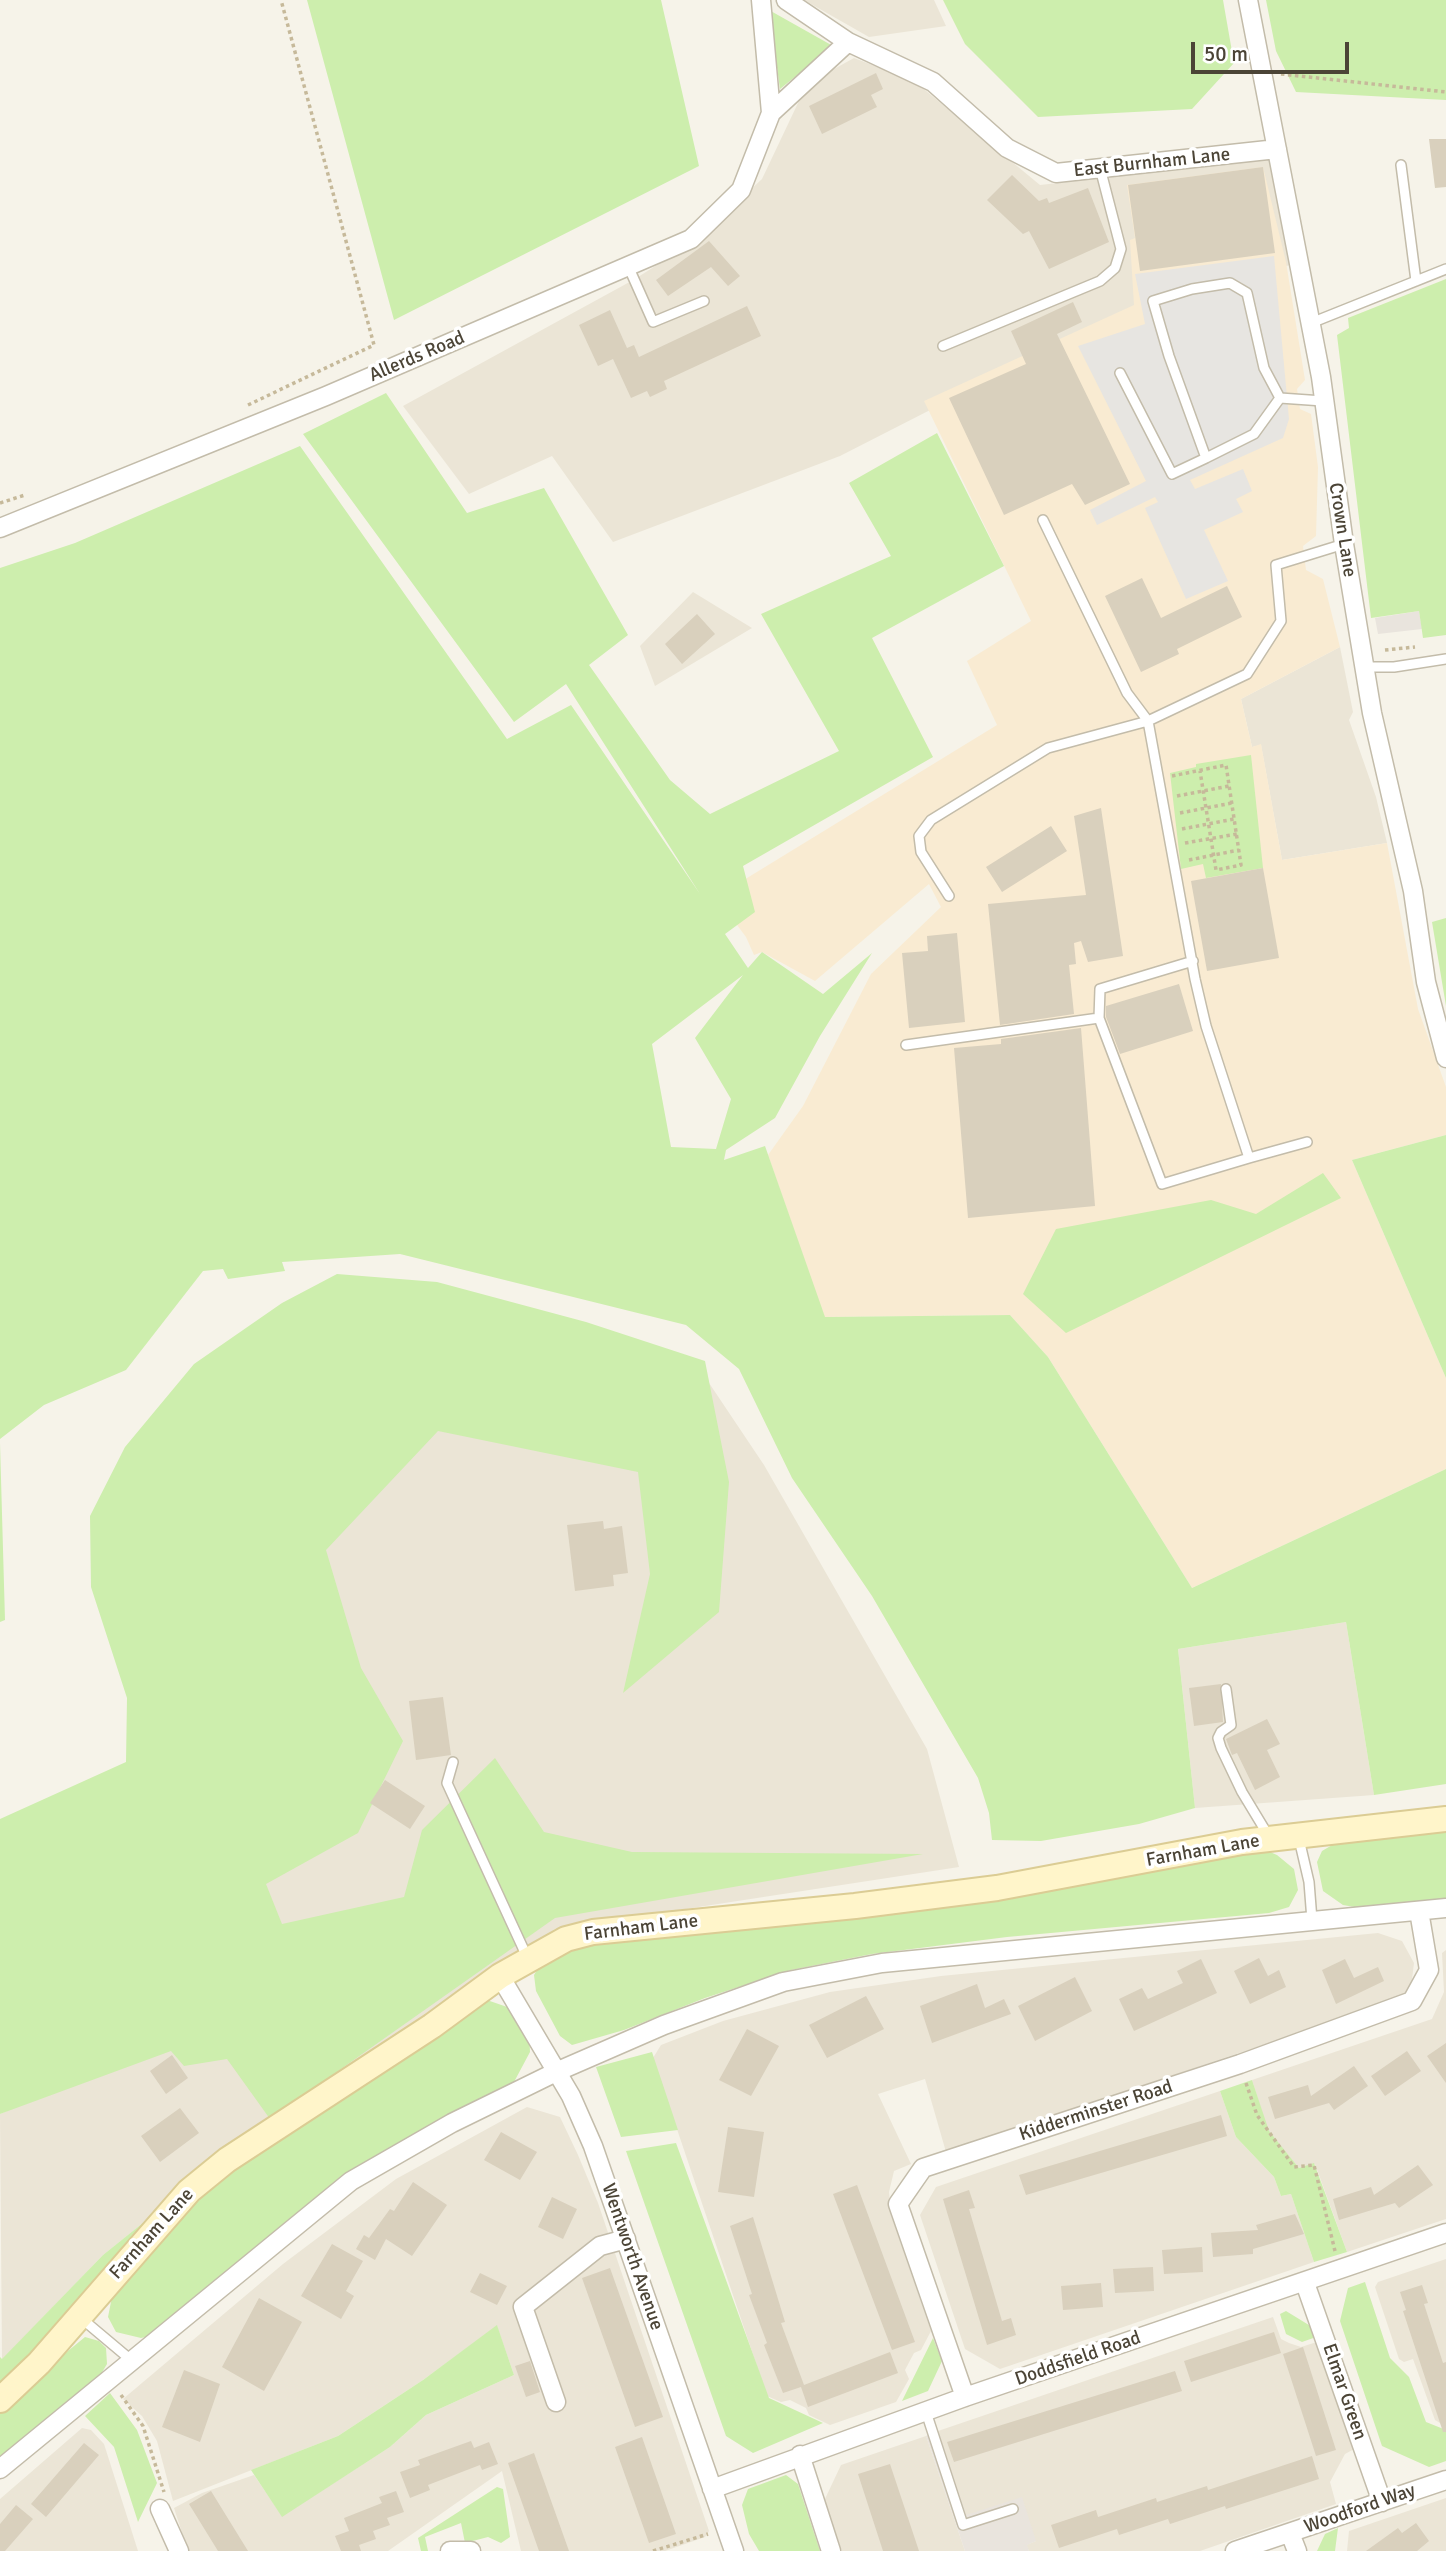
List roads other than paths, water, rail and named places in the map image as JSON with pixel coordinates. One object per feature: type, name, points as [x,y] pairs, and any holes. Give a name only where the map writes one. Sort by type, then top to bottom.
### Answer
[{"type":"street","name":"Allerds Road","points":[[761,0],[771,113]]},
{"type":"street","name":"East Burnham Lane","points":[[786,0],[848,42],[933,82],[1007,148],[1056,173],[1277,149]]},
{"type":"street","name":"Crown Lane","points":[[1248,0],[1311,323],[1372,713],[1413,891],[1426,982],[1446,1058]]},
{"type":"street","name":"Allerds Road","points":[[0,528],[326,396],[629,268],[691,239],[741,190],[771,113],[848,42]]},
{"type":"street","name":"Farnham Lane","points":[[0,2400],[39,2364],[189,2191],[227,2160],[432,2026],[500,1976],[566,1939],[593,1932],[855,1906],[997,1888],[1271,1839],[1446,1819]]},
{"type":"street","points":[[0,2469],[351,2181],[452,2123],[556,2072],[664,2025],[783,1982],[882,1963],[1446,1908]]},
{"type":"street","name":"Kidderminster Road","points":[[965,2397],[898,2204],[923,2168],[1240,2064],[1412,2001],[1429,1970],[1419,1910]]},
{"type":"street","name":"Wentworth Avenue","points":[[500,1976],[556,2072],[593,2146],[734,2551]]},
{"type":"street","name":"Doddsfield Road","points":[[712,2489],[965,2397],[1446,2234]]},
{"type":"street","points":[[556,2402],[523,2307],[600,2246],[626,2239]]},
{"type":"street","name":"Elmar Green","points":[[1305,2283],[1382,2502]]},
{"type":"street","points":[[800,2455],[831,2551]]},
{"type":"street","name":"Woodford Way","points":[[1235,2551],[1446,2480]]},
{"type":"street","points":[[160,2509],[179,2551]]},
{"type":"street","points":[[1290,2533],[1297,2551]]},
{"type":"street","points":[[450,2551],[471,2551]]},
{"type":"lane","points":[[1401,165],[1416,281]]},
{"type":"lane","points":[[943,346],[1100,281],[1115,268],[1121,249],[1100,168]]},
{"type":"lane","points":[[629,268],[653,322],[704,300]]},
{"type":"lane","points":[[1311,323],[1446,269]]},
{"type":"lane","points":[[1206,458],[1168,356],[1153,301],[1192,289],[1230,283],[1247,293],[1264,369],[1280,397]]},
{"type":"lane","points":[[1120,373],[1172,474],[1254,434],[1280,397]]},
{"type":"lane","points":[[1280,397],[1323,401]]},
{"type":"lane","points":[[1043,520],[1127,693],[1148,721],[1206,1026],[1249,1158]]},
{"type":"lane","points":[[949,896],[921,852],[919,836],[931,820],[1048,748],[1148,721],[1247,674],[1280,621],[1276,565],[1344,544]]},
{"type":"lane","points":[[1363,660],[1394,667],[1446,659]]},
{"type":"lane","points":[[1193,961],[1100,989],[1099,1018],[1162,1184],[1307,1142]]},
{"type":"lane","points":[[906,1045],[1099,1018]]},
{"type":"lane","points":[[1226,1689],[1232,1717],[1231,1725],[1218,1738],[1220,1748],[1242,1792],[1271,1839]]},
{"type":"lane","points":[[453,1762],[447,1783],[528,1959]]},
{"type":"lane","points":[[1298,1837],[1308,1882],[1312,1920]]},
{"type":"lane","points":[[79,2317],[131,2360]]},
{"type":"lane","points":[[926,2412],[963,2525],[1013,2509]]}]
